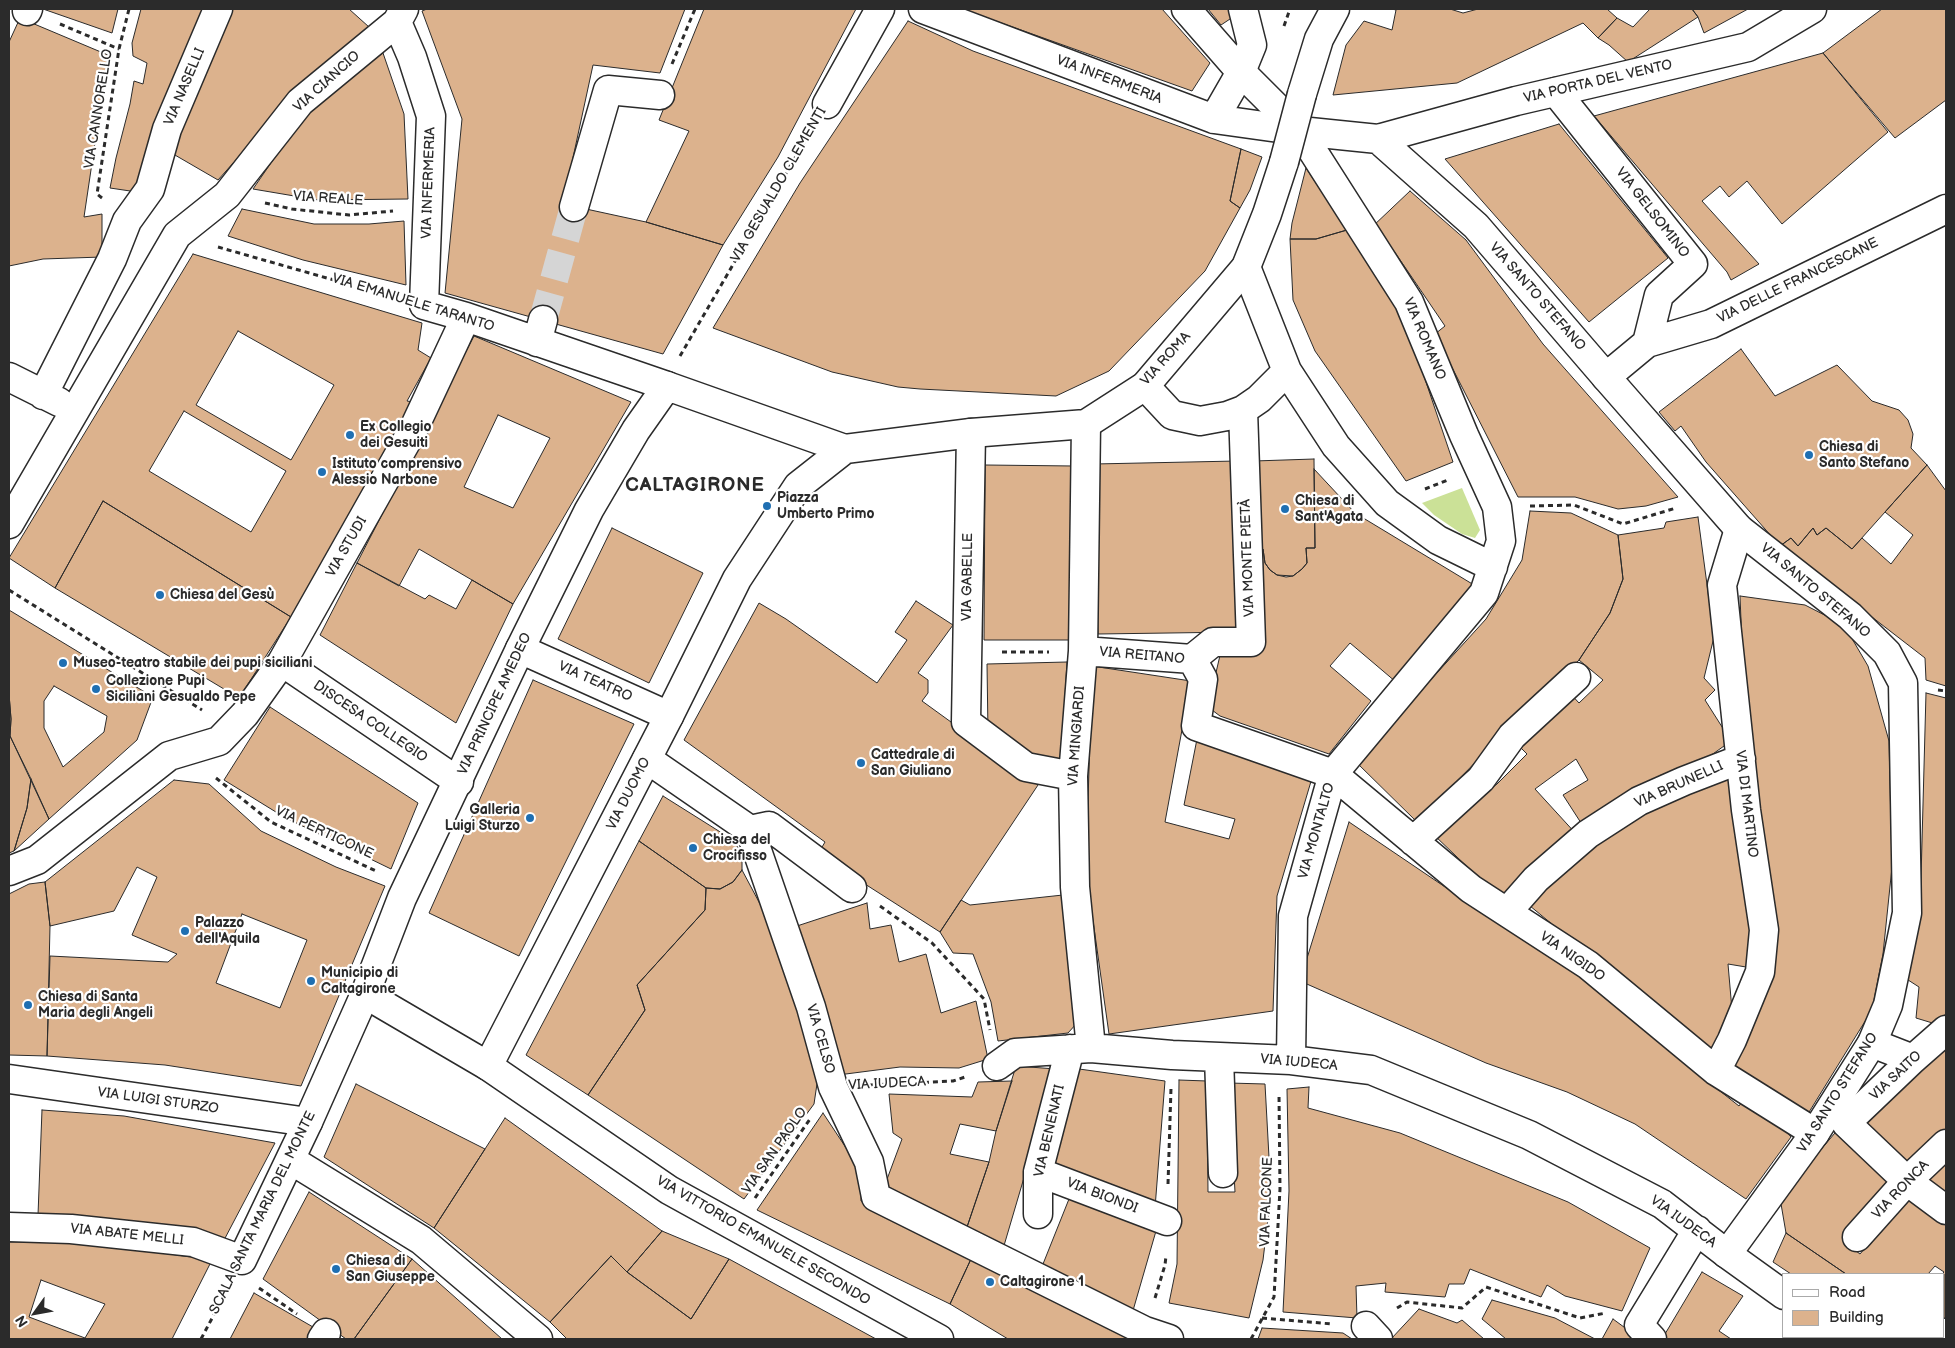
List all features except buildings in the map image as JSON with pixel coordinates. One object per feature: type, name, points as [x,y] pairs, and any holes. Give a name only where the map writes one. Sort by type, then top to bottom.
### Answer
[{"type":"street","name":"VIA NASELLI","points":[[43,395],[112,258],[126,221],[150,188],[166,129],[218,9]]},
{"type":"street","name":"VIA GESUALDO CLEMENTI","points":[[827,104],[880,9]]},
{"type":"street","name":"VIA INFERMERIA","points":[[923,9],[1214,119],[1300,131],[1378,139]]},
{"type":"street","name":"VIA ROMANO","points":[[1186,9],[1241,72],[1300,131],[1409,302],[1497,507]]},
{"type":"street","points":[[1214,119],[1241,72],[1252,45],[1243,9]]},
{"type":"street","name":"VIA ROMA","points":[[845,449],[971,433],[1086,424],[1145,386],[1246,267],[1268,214],[1319,39],[1335,9]]},
{"type":"street","name":"VIA PORTA DEL VENTO","points":[[1378,139],[1556,92],[1748,47],[1812,9]]},
{"type":"street","name":"VIA INFERMERIA","points":[[400,16],[431,116],[424,305]]},
{"type":"street","name":"VIA CIANCIO","points":[[177,235],[227,194],[300,102],[400,16]]},
{"type":"street","points":[[574,207],[608,90],[660,95]]},
{"type":"street","name":"VIA GELSOMINO","points":[[1556,92],[1693,264],[1659,295],[1647,343]]},
{"type":"street","name":"VIA SANTO STEFANO","points":[[1378,139],[1476,226],[1739,529],[1850,616],[1887,653],[1903,683],[1907,913],[1888,1005],[1872,1043],[1815,1133],[1727,1254]]},
{"type":"street","name":"VIA DELLE FRANCESCANE","points":[[1647,343],[1711,324],[1946,210]]},
{"type":"street","points":[[9,524],[177,235]]},
{"type":"street","points":[[1246,267],[1287,371],[1336,446],[1387,503],[1438,540],[1494,567]]},
{"type":"street","name":"VIA EMANUELE TARANTO","points":[[424,305],[466,317],[540,331],[656,383],[845,449]]},
{"type":"street","name":"VIA STUDI","points":[[9,871],[37,860],[169,756],[219,741],[232,729],[282,662],[414,428],[466,317]]},
{"type":"street","points":[[1606,377],[1647,343]]},
{"type":"street","points":[[1145,386],[1172,415],[1200,421],[1227,416],[1243,410],[1258,399],[1287,371]]},
{"type":"street","points":[[9,377],[75,410]]},
{"type":"street","name":"VIA PRINCIPE AMEDEO","points":[[364,994],[405,892],[520,649],[589,510],[636,430],[656,383]]},
{"type":"street","name":"VIA MONTE PIETÀ","points":[[1192,659],[1214,642],[1251,642],[1243,410]]},
{"type":"street","name":"VIA MINGIARDI","points":[[1080,1049],[1074,887],[1073,776],[1083,651],[1086,424]]},
{"type":"street","name":"VIA GABELLE","points":[[971,433],[966,722],[1026,767],[1073,776]]},
{"type":"street","name":"VIA DUOMO","points":[[488,1066],[669,716],[732,587],[798,486],[845,449]]},
{"type":"street","name":"VIA MONTALTO","points":[[1285,1060],[1293,916],[1333,774],[1484,593],[1501,541],[1497,507]]},
{"type":"street","name":"VIA DI MARTINO","points":[[1716,1072],[1732,1040],[1760,972],[1764,930],[1746,810],[1722,585],[1739,529]]},
{"type":"street","name":"VIA TEATRO","points":[[520,649],[669,716]]},
{"type":"street","name":"VIA REITANO","points":[[1083,651],[1192,659],[1203,679],[1196,726],[1333,774]]},
{"type":"street","name":"DISCESA COLLEGIO","points":[[282,662],[458,782]]},
{"type":"street","points":[[1413,841],[1481,779],[1512,736],[1576,677]]},
{"type":"street","points":[[647,759],[750,830],[769,826],[852,888]]},
{"type":"street","name":"VIA BRUNELLI","points":[[1507,912],[1536,879],[1588,834],[1639,801],[1741,759]]},
{"type":"street","name":"VIA NIGIDO","points":[[1333,774],[1471,889],[1588,965],[1716,1072],[1815,1133]]},
{"type":"street","name":"VIA CELSO","points":[[750,830],[811,1007],[833,1087],[869,1162],[876,1197],[1145,1331],[1169,1339]]},
{"type":"street","name":"VIA VITTORIO EMANUELE SECONDO","points":[[364,994],[488,1066],[670,1190],[939,1339]]},
{"type":"street","name":"SCALA SANTA MARIA DEL MONTE","points":[[239,1266],[291,1160],[364,994]]},
{"type":"street","name":"VIA SAITO","points":[[1907,1181],[1846,1123],[1946,1030]]},
{"type":"street","points":[[1872,1043],[1913,1059]]},
{"type":"street","name":"VIA IUDECA","points":[[997,1066],[1015,1053],[1080,1049],[1285,1060],[1370,1070],[1529,1135],[1662,1204],[1782,1295]]},
{"type":"street","name":"VIA BENENATI","points":[[1038,1214],[1038,1172],[1080,1049]]},
{"type":"street","points":[[1219,1057],[1223,1173]]},
{"type":"street","name":"VIA LUIGI STURZO","points":[[9,1079],[308,1122]]},
{"type":"street","name":"VIA RONCA","points":[[1857,1237],[1907,1181],[1946,1144]]},
{"type":"street","points":[[291,1160],[421,1240],[538,1339]]},
{"type":"street","name":"VIA BIONDI","points":[[1038,1172],[1167,1220]]},
{"type":"street","points":[[1907,1181],[1946,1210]]},
{"type":"street","name":"VIA ABATE MELLI","points":[[9,1228],[71,1229],[193,1242],[239,1266]]},
{"type":"street","points":[[1645,1332],[1696,1230]]},
{"type":"path","name":"VIA CANNORELLO","points":[[107,203],[97,194],[119,49],[129,9]]},
{"type":"path","points":[[660,95],[695,9]]},
{"type":"path","points":[[28,10],[119,49]]},
{"type":"path","name":"VIA GESUALDO CLEMENTI","points":[[677,361],[827,104]]},
{"type":"path","name":"VIA REALE","points":[[227,194],[292,209],[349,214],[428,209]]},
{"type":"path","name":"VIA EMANUELE TARANTO","points":[[177,235],[424,305]]},
{"type":"path","points":[[1387,503],[1480,469]]},
{"type":"path","points":[[1497,507],[1574,505],[1624,524],[1712,497]]},
{"type":"path","points":[[9,590],[232,729]]},
{"type":"path","name":"VIA REITANO","points":[[967,653],[1083,651]]},
{"type":"path","name":"VIA PERTICONE","points":[[195,749],[219,782],[271,822],[405,892]]},
{"type":"path","points":[[852,888],[932,943],[984,999],[997,1066]]},
{"type":"path","name":"VIA FALCONE","points":[[1250,1339],[1274,1297],[1285,1060]]},
{"type":"path","name":"VIA IUDECA","points":[[833,1087],[952,1082],[997,1066]]},
{"type":"path","name":"VIA SAN PAOLO","points":[[735,1227],[833,1087]]},
{"type":"path","points":[[239,1266],[324,1336]]},
{"type":"path","name":"SCALA SANTA MARIA DEL MONTE","points":[[201,1339],[239,1266]]},
{"type":"path","points":[[1262,1318],[1372,1333],[1407,1302],[1462,1308],[1486,1287],[1580,1318],[1608,1313],[1645,1332]]},
{"type":"green space","points":[[1462,488],[1480,530],[1475,538],[1462,534],[1434,515],[1422,503]]},
{"type":"tunnel","points":[[543,320],[574,207]]},
{"type":"place","name":"Ex Collegio dei Gesuiti","points":[[350,435]]},
{"type":"place","name":"Chiesa di Santo Stefano","points":[[1809,455]]},
{"type":"place","name":"Istituto comprensivo Alessio Narbone","points":[[322,472]]},
{"type":"place","name":"Piazza Umberto Primo","points":[[767,506]]},
{"type":"place","name":"Chiesa di Sant'Agata","points":[[1285,509]]},
{"type":"place","name":"Chiesa del Gesù","points":[[160,595]]},
{"type":"place","name":"Museo-teatro stabile dei pupi siciliani","points":[[63,663]]},
{"type":"place","name":"Collezione Pupi Siciliani Gesualdo Pepe","points":[[96,689]]},
{"type":"place","name":"Cattedrale di San Giuliano","points":[[861,763]]},
{"type":"place","name":"Galleria Luigi Sturzo","points":[[530,818]]},
{"type":"place","name":"Chiesa del Crocifisso","points":[[693,848]]},
{"type":"place","name":"Palazzo dell'Aquila","points":[[185,931]]},
{"type":"place","name":"Municipio di Caltagirone","points":[[311,981]]},
{"type":"place","name":"Chiesa di Santa Maria degli Angeli","points":[[28,1005]]},
{"type":"place","name":"Chiesa di San Giuseppe","points":[[336,1269]]},
{"type":"place","name":"Caltagirone 1","points":[[990,1282]]},
{"type":"district","name":"CALTAGIRONE","points":[[695,486]]}]
